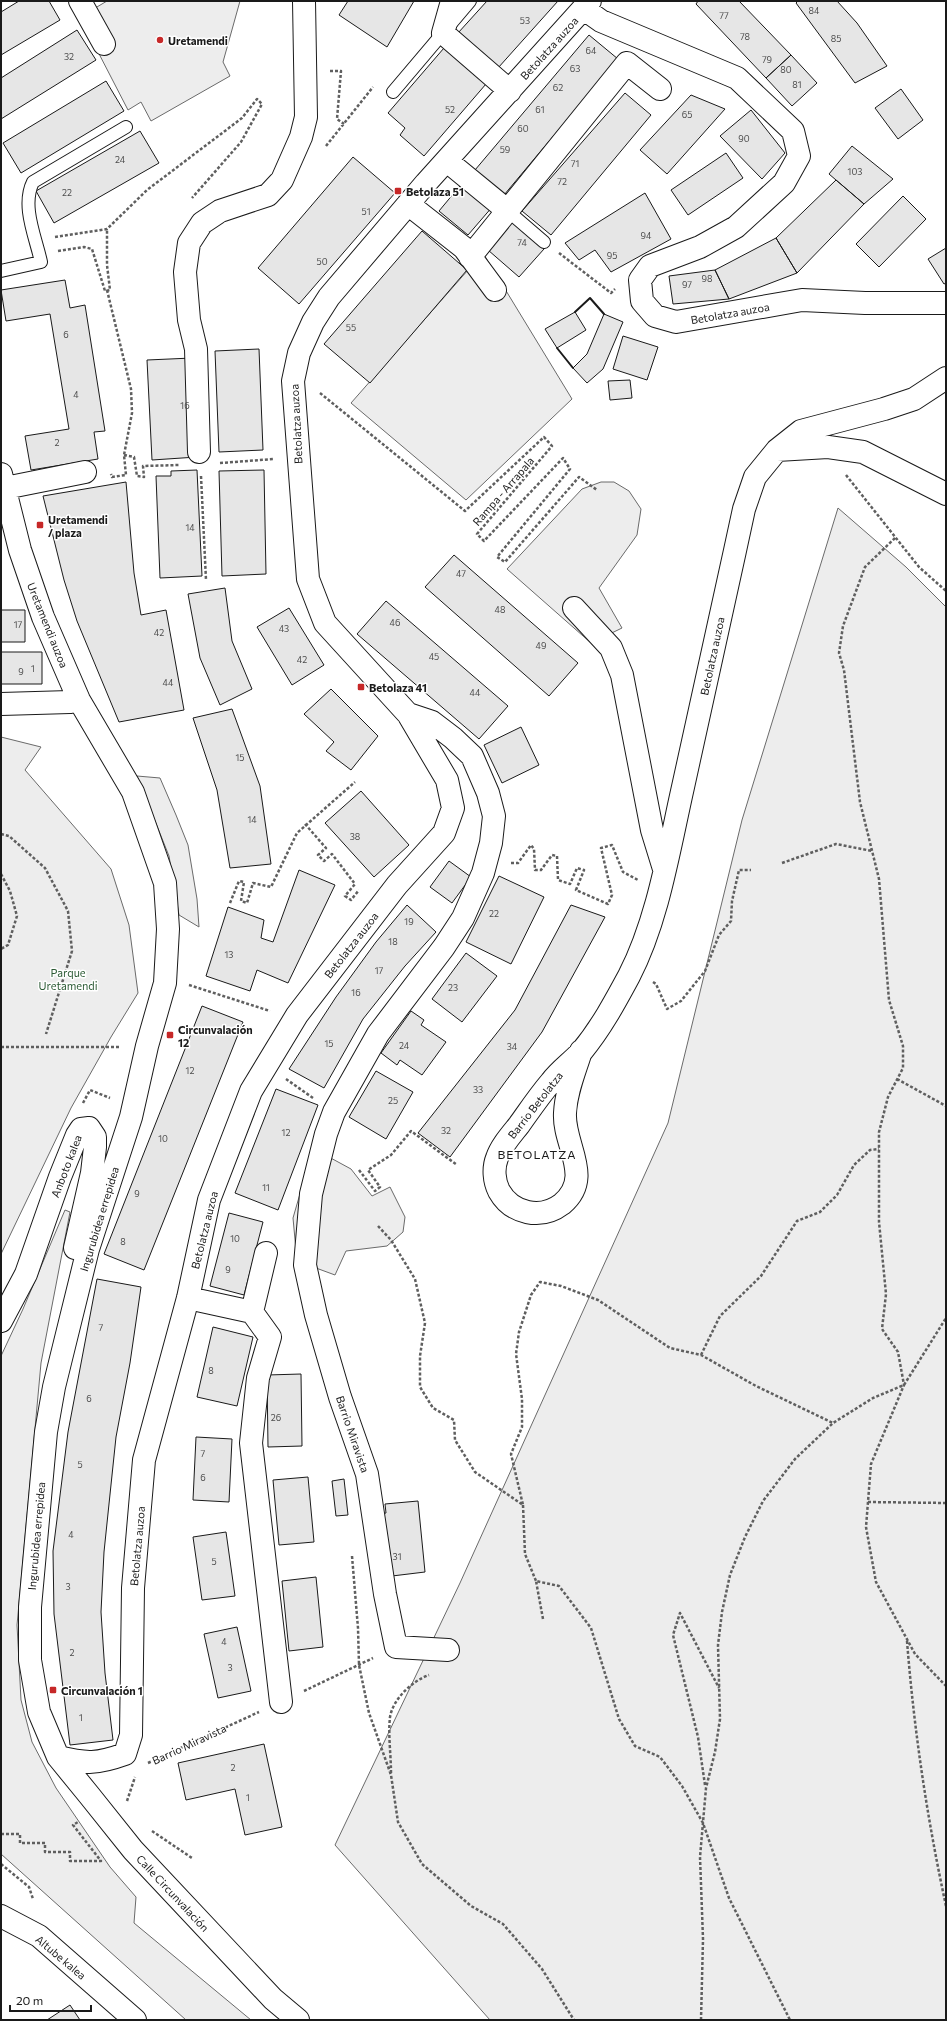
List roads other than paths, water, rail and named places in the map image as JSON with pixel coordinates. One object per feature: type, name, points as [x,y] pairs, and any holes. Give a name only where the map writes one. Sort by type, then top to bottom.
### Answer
[{"type":"street","points":[[80,1],[104,44]]},
{"type":"street","points":[[200,458],[196,349],[189,320],[185,272],[189,243],[202,223],[220,211],[268,195],[282,180],[301,137],[306,117],[304,1]]},
{"type":"street","points":[[452,1],[443,33],[510,91]]},
{"type":"street","name":"Betolatza auzoa","points":[[58,1757],[81,1762],[103,1762],[125,1754],[131,1736],[133,1588],[144,1460],[188,1298],[209,1200],[251,1091],[297,1015],[397,885],[444,833],[453,808],[447,780],[408,714],[325,623],[308,579],[293,381],[299,353],[313,322],[329,297],[408,204],[587,5],[601,21],[737,78],[793,131],[799,156],[784,183],[736,227],[700,247],[650,266],[640,280],[642,301],[655,316],[676,322],[802,300],[865,304],[946,303]]},
{"type":"street","points":[[470,257],[627,63],[660,89]]},
{"type":"street","points":[[447,160],[508,210]]},
{"type":"street","points":[[408,204],[464,248],[495,290]]},
{"type":"street","name":"Betolatza auzoa","points":[[582,1051],[613,1006],[632,970],[648,930],[664,870],[744,509],[755,478],[777,450],[801,431],[884,409],[914,399],[946,378]]},
{"type":"street","points":[[777,450],[828,447],[863,452],[946,494]]},
{"type":"street","points":[[3,481],[85,472]]},
{"type":"street","name":"Uretamendi auzoa","points":[[3,481],[20,550],[43,617],[79,700]]},
{"type":"street","points":[[574,608],[611,648],[622,675],[652,830],[664,870]]},
{"type":"street","points":[[1,704],[70,702],[79,700]]},
{"type":"street","name":"Ingurubidea errepidea","points":[[58,1757],[39,1712],[30,1660],[30,1607],[46,1432],[54,1387],[67,1340],[88,1250],[133,1106],[147,1046],[166,978],[168,929],[165,883],[133,792],[79,700]]},
{"type":"street","name":"Betolatza auzoa","points":[[306,1247],[311,1194],[326,1134],[334,1112],[378,1034],[444,947],[463,918],[483,873],[491,843],[494,816],[488,793],[472,756],[453,738],[432,722],[408,714]]},
{"type":"street","name":"Barrio Betolatza","points":[[582,1051],[567,1095],[565,1110],[567,1135],[578,1168],[575,1186],[568,1199],[556,1208],[540,1213],[527,1212],[513,1207],[503,1197],[496,1186],[494,1168],[497,1157],[504,1145],[552,1080],[582,1051]]},
{"type":"street","name":"Anboto kalea","points":[[1,1321],[26,1274],[60,1177],[78,1135],[81,1129],[89,1128],[95,1137],[95,1147],[92,1173],[64,1300],[64,1322],[67,1340]]},
{"type":"street","name":"Barrio Miravista","points":[[306,1247],[305,1265],[316,1315],[340,1397],[367,1474],[385,1594],[396,1647],[448,1650]]},
{"type":"street","points":[[252,1312],[266,1253]]},
{"type":"street","points":[[188,1298],[252,1312],[270,1338],[258,1378],[251,1443],[281,1702]]},
{"type":"street","name":"Calle Circunvalación","points":[[58,1757],[133,1850],[273,2000],[298,2020]]},
{"type":"street","name":"Altube kalea","points":[[1,1916],[39,1936],[135,2020]]},
{"type":"lane","points":[[393,92],[470,1]]},
{"type":"lane","points":[[1,271],[41,262],[28,205],[30,188],[33,182],[126,127]]},
{"type":"lane","points":[[508,210],[544,242]]},
{"type":"place","name":"Uretamendi","points":[[160,40]]},
{"type":"place","name":"Betolaza 51","points":[[398,191]]},
{"type":"place","name":"Uretamendi / plaza","points":[[40,525]]},
{"type":"place","name":"Betolaza 41","points":[[361,687]]},
{"type":"place","name":"Circunvalación 12","points":[[170,1035]]},
{"type":"place","name":"Circunvalación 1","points":[[53,1690]]},
{"type":"district","name":"BETOLATZA","points":[[537,1154]]},
{"type":"park label","name":"Parque Uretamendi","points":[[68,978]]}]
